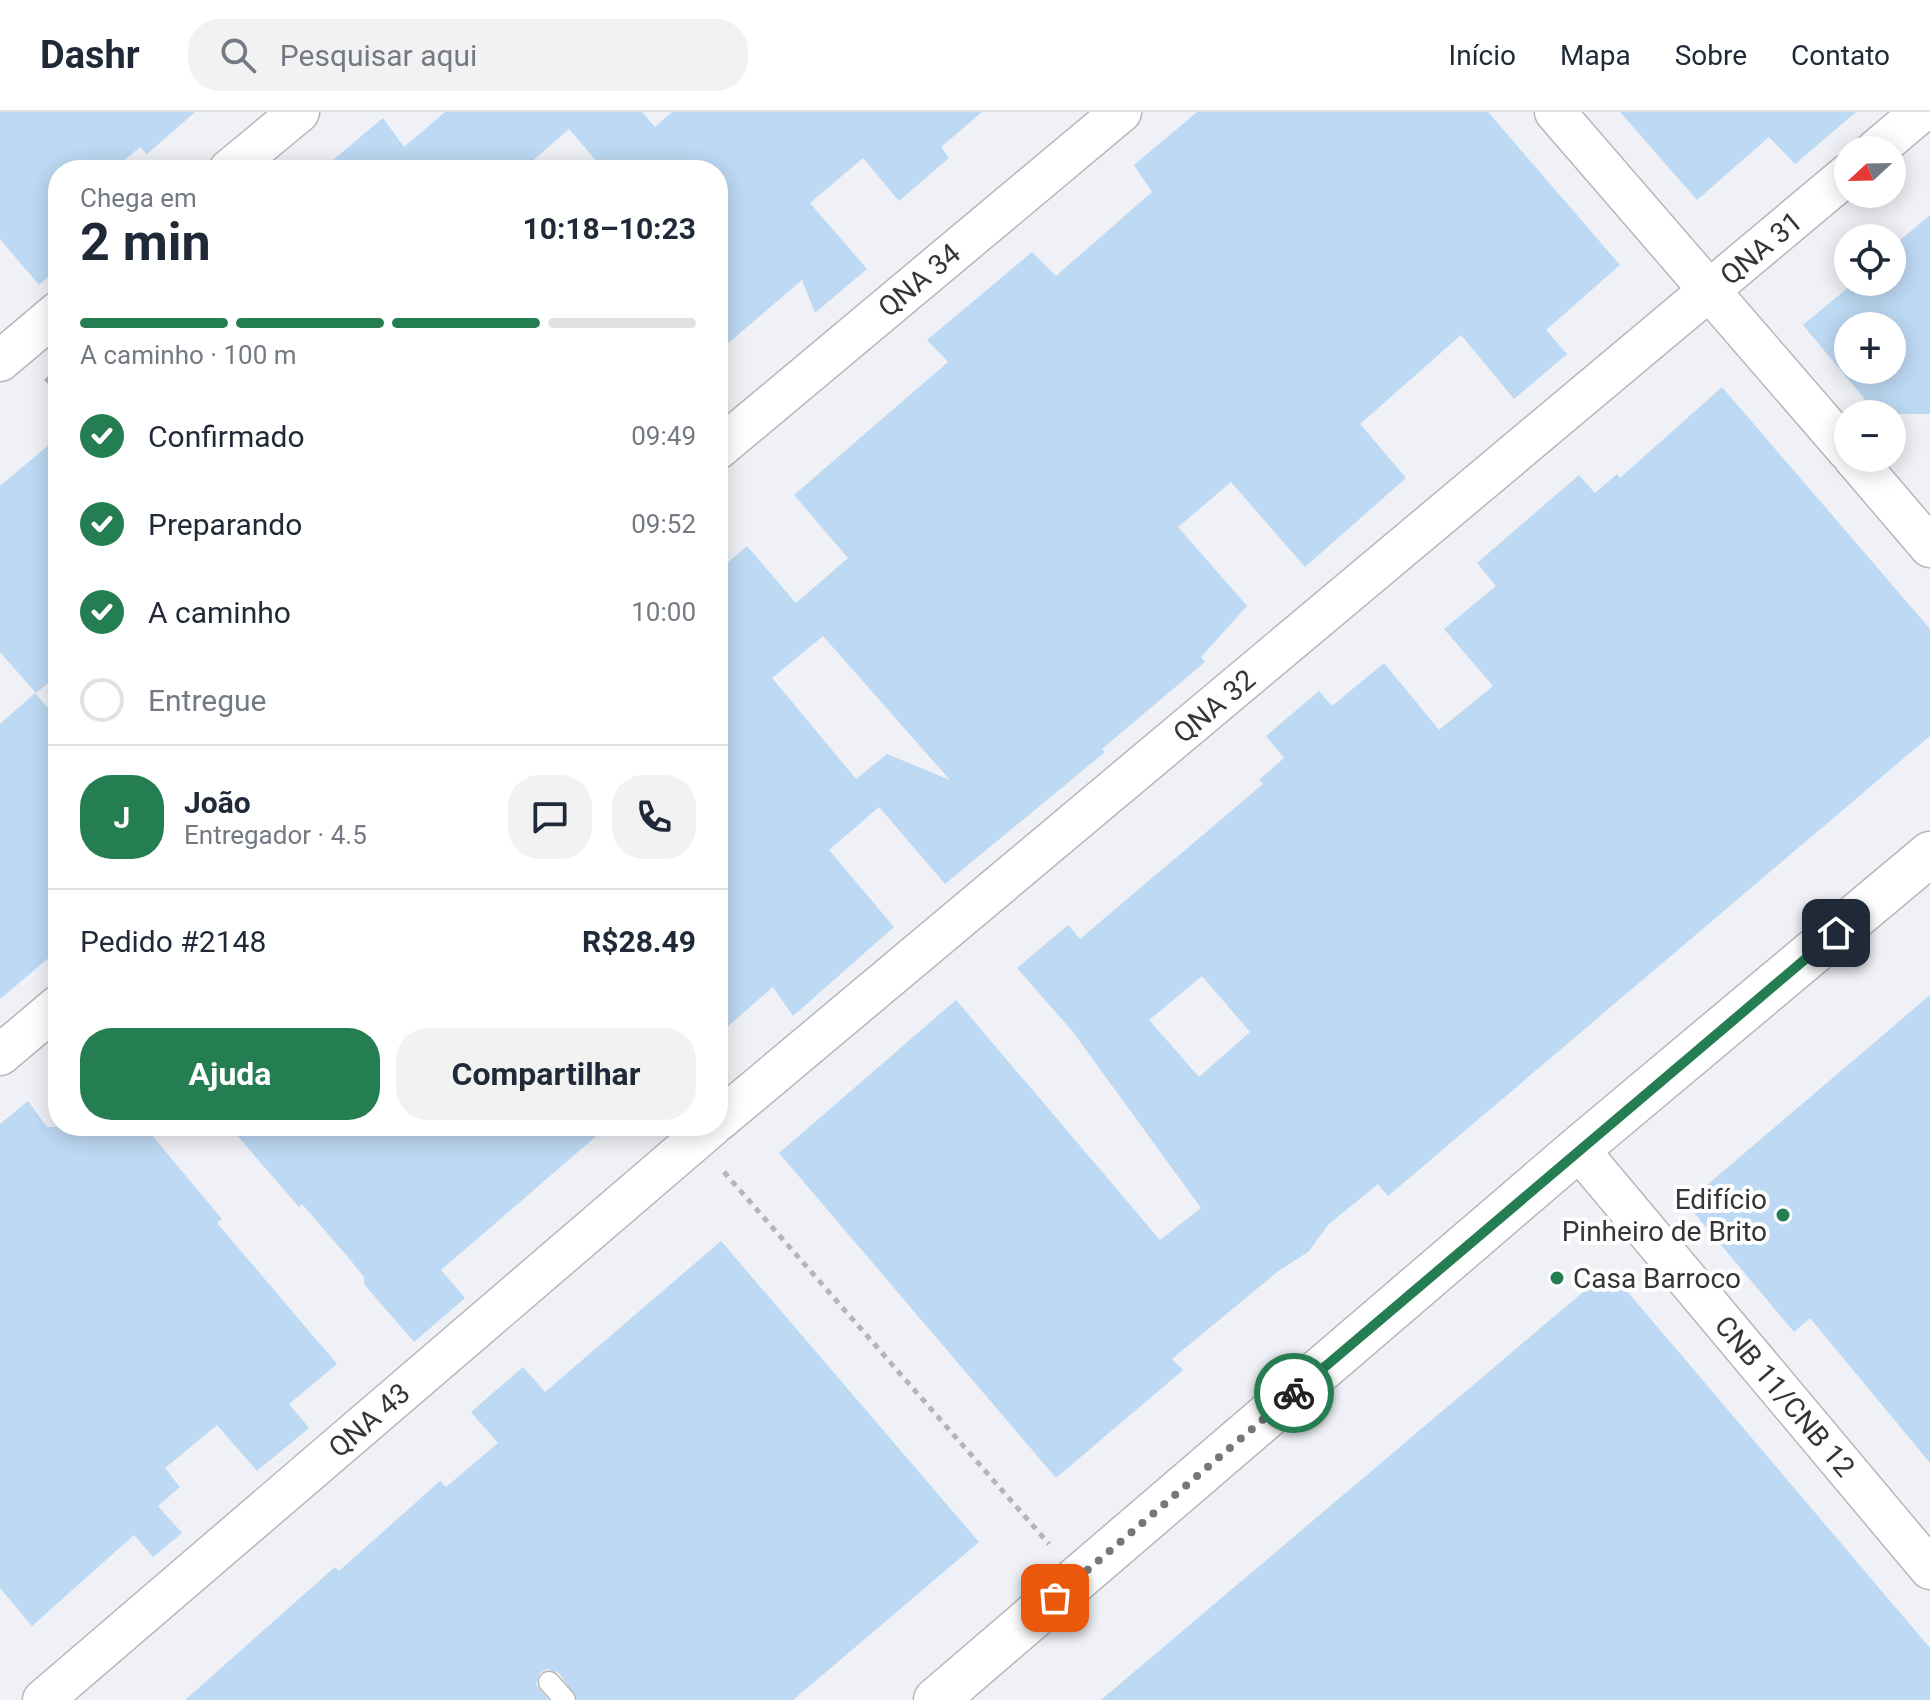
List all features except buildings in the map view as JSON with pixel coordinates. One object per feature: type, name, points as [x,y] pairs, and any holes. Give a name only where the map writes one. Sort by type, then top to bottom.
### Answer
[{"type":"main road","points":[[936,1700],[1578,1149],[1930,854]]},
{"type":"street","points":[[241,160],[299,112]]},
{"type":"street","name":"QNA 34","points":[[728,441],[1121,112]]},
{"type":"street","points":[[1555,112],[1834,435]]},
{"type":"street","points":[[1893,136],[1921,112]]},
{"type":"street","name":"QNA 31","points":[[1710,291],[1834,186]]},
{"type":"street","name":"QNA 32","points":[[728,1113],[1710,291]]},
{"type":"street","points":[[9,353],[48,320]]},
{"type":"street","points":[[1866,472],[1930,547]]},
{"type":"street","points":[[0,1055],[48,1014]]},
{"type":"street","name":"QNA 43","points":[[43,1700],[701,1136]]},
{"type":"street","name":"CNB 11/CNB 12","points":[[1578,1149],[1930,1569]]},
{"type":"lane","points":[[549,1682],[565,1700]]},
{"type":"path","points":[[715,1136],[1079,1578]]},
{"type":"way so far","points":[[1055,1598],[1294,1393]]},
{"type":"place","name":"Edifício Pinheiro de Brito","points":[[1783,1215]]},
{"type":"place","name":"Casa Barroco","points":[[1557,1278]]},
{"type":"route","points":[[1294,1393],[1836,933]]}]
